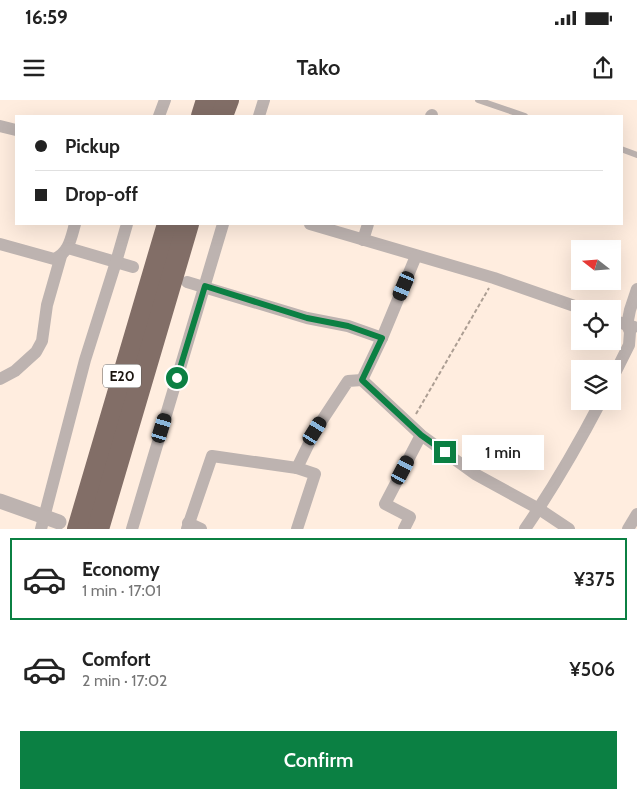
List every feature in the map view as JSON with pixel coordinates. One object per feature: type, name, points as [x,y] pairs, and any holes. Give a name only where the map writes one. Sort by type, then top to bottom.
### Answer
[{"type":"highway","points":[[202,115],[207,100]]},
{"type":"highway","points":[[222,115],[228,100]]},
{"type":"highway","name":"E20","points":[[56,524],[168,225]]},
{"type":"highway","name":"E20","points":[[98,529],[188,225]]},
{"type":"street","points":[[159,115],[164,100]]},
{"type":"street","points":[[258,115],[264,100]]},
{"type":"street","points":[[0,126],[15,130]]},
{"type":"street","points":[[0,380],[15,372],[36,352],[42,341],[47,305],[75,225]]},
{"type":"street","points":[[0,501],[56,524],[85,360],[127,225]]},
{"type":"street","points":[[132,529],[224,225]]},
{"type":"street","points":[[313,225],[494,278],[571,305]]},
{"type":"street","points":[[362,240],[368,225]]},
{"type":"street","points":[[0,244],[54,259],[64,252],[133,267]]},
{"type":"street","points":[[362,380],[382,338],[416,256]]},
{"type":"street","points":[[187,282],[307,318],[348,326],[382,338]]},
{"type":"street","points":[[621,360],[628,345],[632,327],[630,310],[637,289]]},
{"type":"street","points":[[297,468],[315,431],[348,381],[362,380],[421,435],[476,474],[539,509],[569,529]]},
{"type":"street","points":[[525,529],[539,509],[596,410]]},
{"type":"street","points":[[404,529],[410,517],[385,504],[421,435]]},
{"type":"street","points":[[201,529],[187,526],[212,456],[297,468],[315,474],[297,529]]},
{"type":"street","points":[[628,529],[637,514]]},
{"type":"lane","points":[[478,100],[522,115]]},
{"type":"lane","points":[[623,150],[637,155]]},
{"type":"path","points":[[410,425],[494,278]]},
{"type":"route","points":[[177,378],[205,286],[307,318],[348,326],[382,338],[362,380],[421,435],[445,452]]}]
